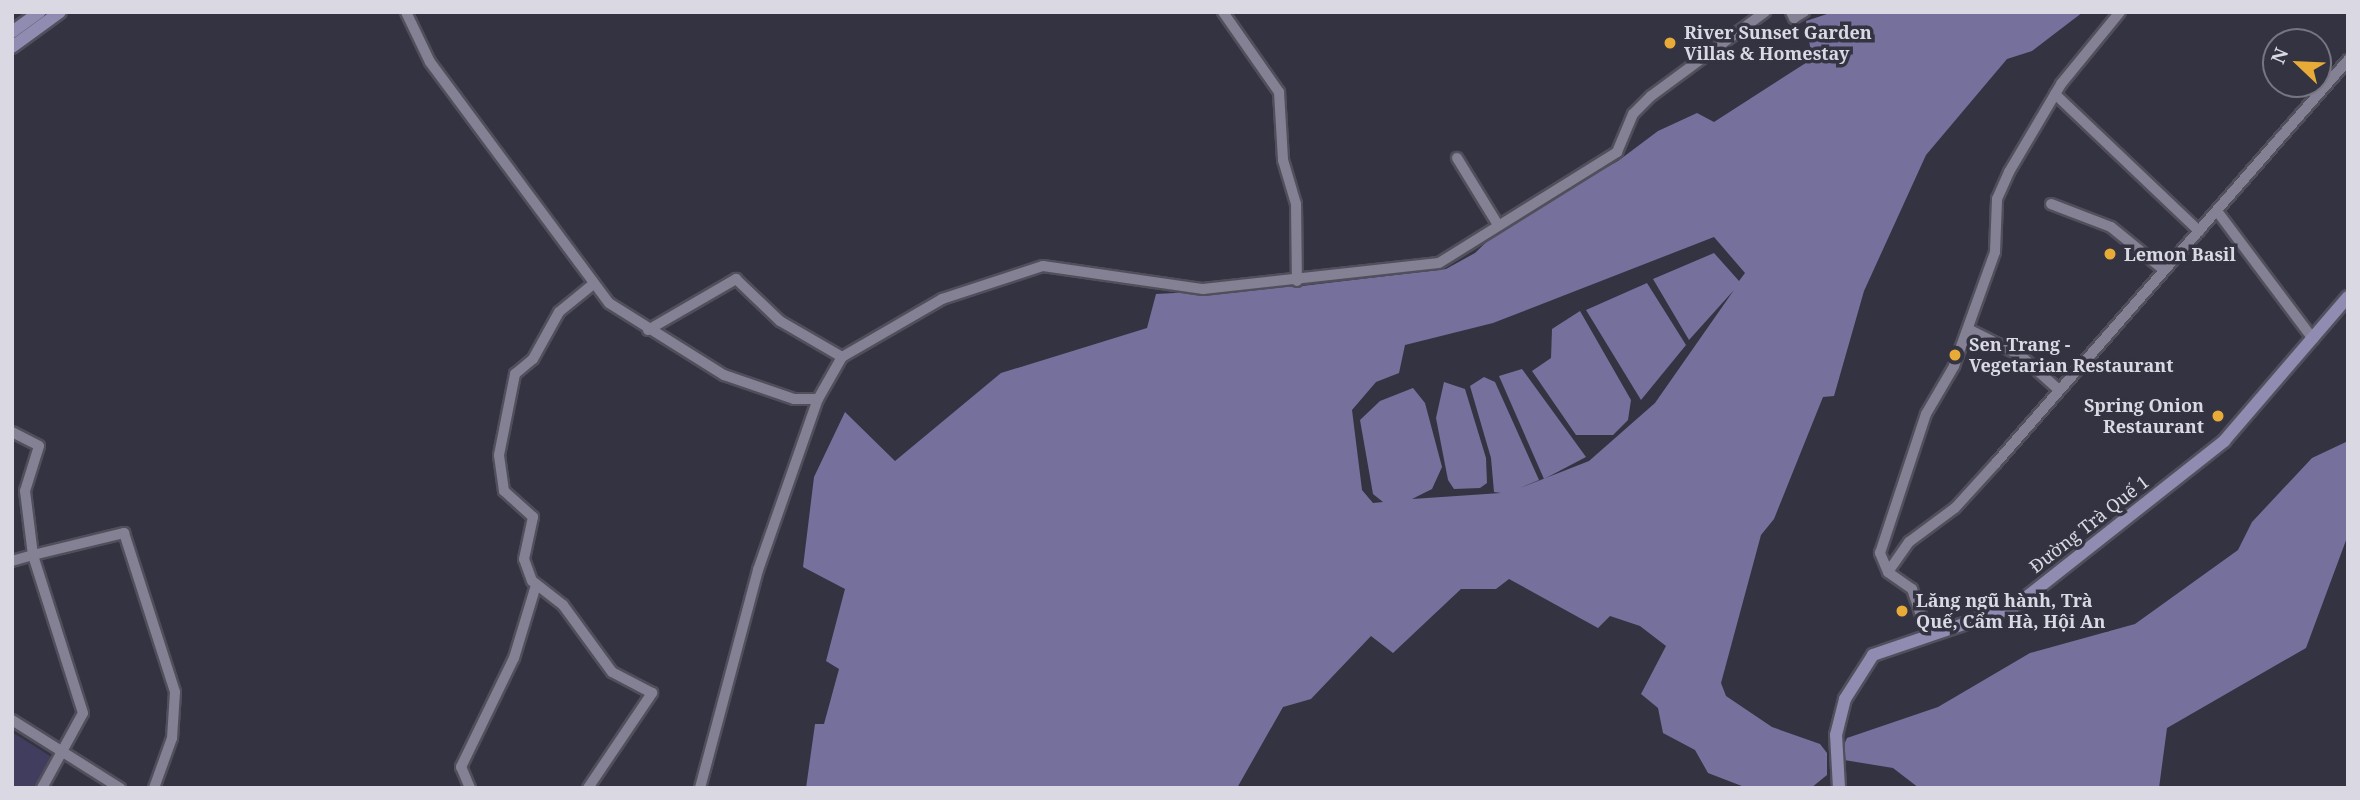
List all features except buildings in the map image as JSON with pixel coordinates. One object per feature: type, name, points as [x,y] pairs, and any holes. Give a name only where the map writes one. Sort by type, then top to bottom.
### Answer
[{"type":"street","points":[[12,32],[40,12]]},
{"type":"street","points":[[12,47],[60,12]]},
{"type":"street","points":[[405,12],[430,62],[592,285],[648,330],[733,378],[794,399],[818,399]]},
{"type":"street","points":[[1223,12],[1279,92],[1283,160],[1296,204],[1297,281]]},
{"type":"street","points":[[700,788],[748,600],[818,399],[842,357],[942,299],[1042,266],[1097,269],[1182,289],[1418,271],[1479,244],[1498,225],[1617,152],[1633,114],[1651,96],[1765,12]]},
{"type":"street","points":[[1791,12],[1794,18],[1804,12]]},
{"type":"street","points":[[1928,636],[1912,589],[1888,572],[1880,552],[1926,414],[1968,330],[1995,252],[1997,199],[2055,94],[2120,12]]},
{"type":"street","points":[[1888,572],[1909,542],[1955,508],[2348,60]]},
{"type":"street","points":[[2055,94],[2199,231]]},
{"type":"street","points":[[1457,158],[1498,225]]},
{"type":"street","points":[[2051,204],[2111,227],[2164,270]]},
{"type":"street","points":[[2217,211],[2313,339]]},
{"type":"street","points":[[648,330],[736,279],[780,321],[842,357]]},
{"type":"street","points":[[588,788],[652,693],[612,672],[563,605],[536,585],[524,559],[533,517],[504,491],[500,446],[511,417],[515,374],[533,359],[559,312],[592,285]]},
{"type":"street","name":"Đường Trà Quế 1","points":[[1839,788],[1836,734],[1845,699],[1873,655],[1928,636],[1987,621],[2014,607],[2224,441],[2348,297]]},
{"type":"street","points":[[1968,330],[2020,355],[2059,390]]},
{"type":"street","points":[[12,432],[38,446],[25,491],[33,555],[81,693],[83,713],[65,753],[42,788]]},
{"type":"street","points":[[12,561],[124,533],[174,692],[172,738],[154,788]]},
{"type":"street","points":[[470,788],[461,767],[514,658],[536,585]]},
{"type":"street","points":[[12,720],[120,788]]},
{"type":"shaded area","points":[[1833,12],[2083,12],[2032,51],[2007,59],[1926,155],[1864,291],[1834,396],[1823,397],[1774,519],[1761,535],[1721,683],[1726,696],[1772,727],[1820,744],[1827,753],[1827,775],[1811,788],[1747,788],[1708,773],[1695,750],[1663,733],[1658,708],[1641,694],[1666,646],[1640,626],[1610,616],[1598,628],[1509,579],[1496,589],[1461,589],[1393,653],[1371,636],[1311,699],[1283,707],[1237,788],[806,788],[815,724],[824,724],[839,669],[826,661],[845,589],[803,567],[814,477],[845,412],[895,461],[1001,373],[1147,328],[1156,294],[1302,286],[1446,269],[1475,253],[1506,223],[1618,161],[1658,131],[1697,113],[1714,122],[1812,59],[1806,21]],"holes":[[[1714,237],[1745,273],[1739,281],[1714,253],[1653,279],[1689,340],[1734,290],[1655,403],[1589,461],[1520,488],[1539,480],[1495,382],[1484,377],[1470,386],[1491,458],[1494,492],[1501,493],[1412,499],[1432,489],[1442,467],[1425,403],[1413,388],[1380,401],[1360,420],[1373,494],[1383,502],[1373,503],[1362,490],[1352,410],[1376,382],[1399,373],[1405,345],[1493,323]]]},
{"type":"shaded area","points":[[1647,283],[1686,345],[1641,400],[1586,310]]},
{"type":"shaded area","points":[[1580,311],[1631,400],[1628,420],[1613,435],[1576,435],[1532,371],[1551,358],[1552,329]]},
{"type":"shaded area","points":[[1522,369],[1586,457],[1544,479],[1499,376]]},
{"type":"shaded area","points":[[1444,382],[1465,389],[1486,458],[1487,483],[1480,488],[1454,489],[1448,480],[1436,418]]},
{"type":"shaded area","points":[[2348,441],[2348,535],[2306,648],[2167,728],[2159,788],[1919,788],[1893,768],[1838,759],[1847,738],[1938,707],[2030,653],[2135,624],[2238,550],[2252,522],[2312,458]]},
{"type":"shaded area","points":[[12,732],[53,758],[34,788],[12,788]]},
{"type":"place","name":"River Sunset Garden Villas & Homestay","points":[[1670,43]]},
{"type":"place","name":"Lemon Basil","points":[[2110,254]]},
{"type":"place","name":"Sen Trang - Vegetarian Restaurant","points":[[1955,355]]},
{"type":"place","name":"Spring Onion Restaurant","points":[[2218,416]]},
{"type":"place","name":"Lăng ngũ hành, Trà Quế, Cẩm Hà, Hội An","points":[[1902,611]]}]
